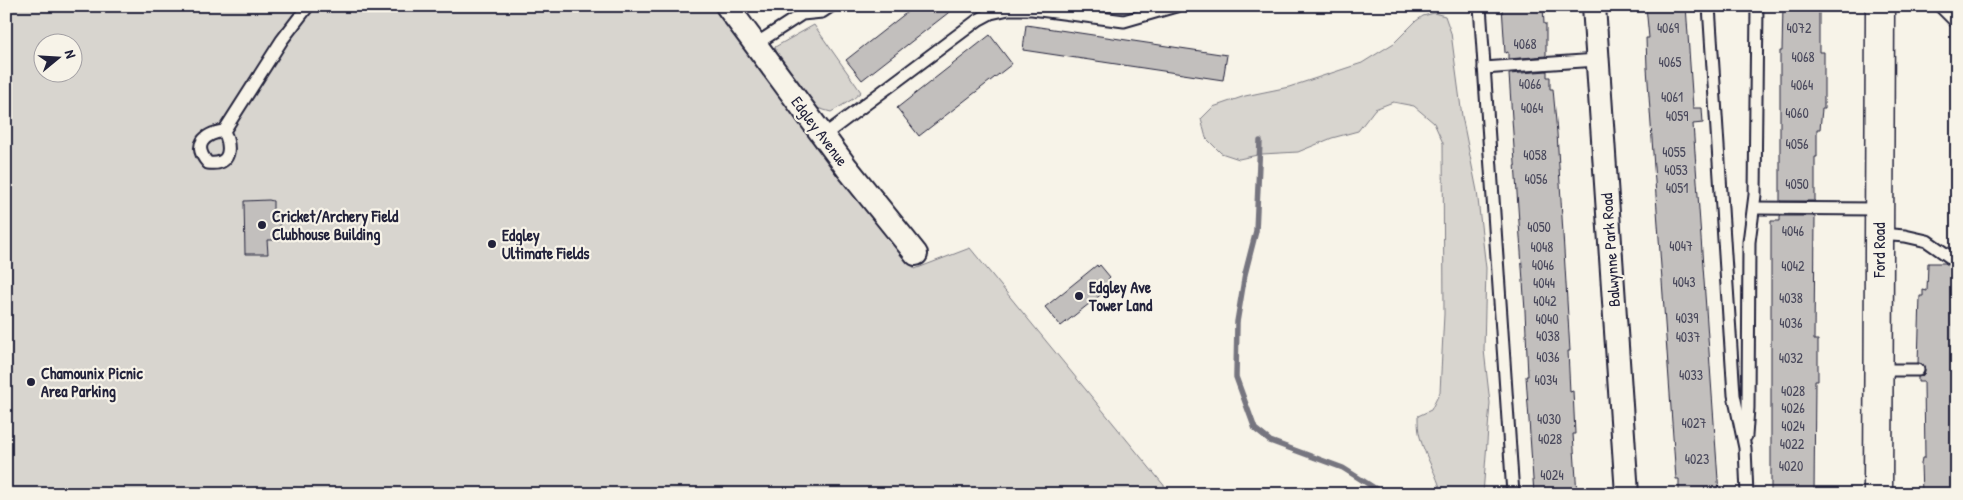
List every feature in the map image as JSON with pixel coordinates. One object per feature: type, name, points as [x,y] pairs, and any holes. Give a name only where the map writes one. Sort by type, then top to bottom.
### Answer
[{"type":"main road","name":"Ford Road","points":[[1878,494],[1880,6]]},
{"type":"street","name":"Edgley Avenue","points":[[727,6],[823,136],[916,254]]},
{"type":"street","name":"Balwynne Park Road","points":[[1594,6],[1627,494]]},
{"type":"lane","points":[[224,131],[282,40],[308,6]]},
{"type":"lane","points":[[756,44],[800,10],[822,12],[831,6]]},
{"type":"lane","points":[[823,136],[978,20],[991,13],[1009,9],[1032,9],[1124,21],[1176,6]]},
{"type":"lane","points":[[1480,6],[1513,494]]},
{"type":"lane","points":[[1709,6],[1734,396],[1745,448]]},
{"type":"lane","points":[[1746,494],[1745,448],[1748,408],[1749,242],[1754,208],[1757,6]]},
{"type":"lane","points":[[1940,6],[1957,22]]},
{"type":"lane","points":[[1484,68],[1597,60]]},
{"type":"lane","points":[[1754,208],[1879,221],[1905,236],[1927,241],[1957,262]]},
{"type":"lane","points":[[1879,370],[1918,370]]},
{"type":"shaded area","points":[[6,6],[712,6],[915,269],[970,248],[1171,494],[6,494]]},
{"type":"shaded area","points":[[1434,13],[1445,16],[1451,33],[1462,116],[1477,191],[1486,268],[1484,350],[1490,403],[1483,494],[1442,494],[1418,429],[1418,416],[1431,410],[1440,392],[1444,314],[1443,143],[1434,123],[1414,106],[1393,102],[1375,109],[1358,131],[1332,138],[1298,152],[1262,154],[1239,159],[1221,153],[1206,138],[1201,119],[1213,107],[1245,96],[1289,87],[1362,63],[1394,43],[1423,16]]},
{"type":"shaded area","points":[[814,25],[861,92],[831,112],[817,108],[778,56],[775,47]]},
{"type":"building","points":[[915,6],[957,6],[862,80],[846,60]]},
{"type":"building","points":[[1502,6],[1543,6],[1544,24],[1546,24],[1546,56],[1508,59],[1508,52],[1505,53]]},
{"type":"building","points":[[1646,6],[1686,6],[1693,108],[1702,108],[1703,123],[1693,124],[1719,494],[1679,494],[1679,479],[1676,479],[1647,68],[1646,38],[1649,38]]},
{"type":"building","points":[[1783,6],[1819,6],[1819,52],[1824,52],[1824,109],[1822,109],[1820,129],[1817,129],[1815,201],[1780,201],[1780,51],[1782,51]]},
{"type":"building","points":[[1026,25],[1227,55],[1223,80],[1023,50]]},
{"type":"building","points":[[990,35],[1012,64],[919,136],[897,108]]},
{"type":"building","points":[[1547,71],[1547,77],[1550,77],[1550,89],[1553,89],[1557,133],[1570,351],[1568,351],[1570,392],[1573,391],[1575,434],[1573,434],[1577,494],[1534,494],[1526,376],[1528,376],[1525,311],[1509,74]]},
{"type":"building","name":"Cricket/Archery Field Clubhouse Building","points":[[244,201],[273,201],[273,215],[280,215],[280,240],[267,240],[268,254],[245,254]]},
{"type":"building","points":[[1780,216],[1815,216],[1814,340],[1818,340],[1818,381],[1815,381],[1814,494],[1771,494],[1771,221],[1780,221]]},
{"type":"building","points":[[1928,263],[1945,263],[1957,272],[1957,494],[1922,494],[1921,464],[1922,458],[1925,458],[1924,382],[1918,382],[1918,377],[1924,374],[1925,370],[1922,364],[1918,363],[1920,296],[1923,296],[1923,290],[1927,291]]},
{"type":"building","name":"Edgley Ave Tower Land","points":[[1097,265],[1098,267],[1100,265],[1110,277],[1108,279],[1113,285],[1061,326],[1045,307]]},
{"type":"waterway","points":[[1260,141],[1256,231],[1245,274],[1237,322],[1236,377],[1255,429],[1270,441],[1343,468],[1384,494]]},
{"type":"place","name":"Cricket/Archery Field Clubhouse Building","points":[[262,225]]},
{"type":"place","name":"Edgley Ultimate Fields","points":[[492,244]]},
{"type":"place","name":"Edgley Ave Tower Land","points":[[1079,296]]},
{"type":"place","name":"Chamounix Picnic Area Parking","points":[[31,382]]}]
